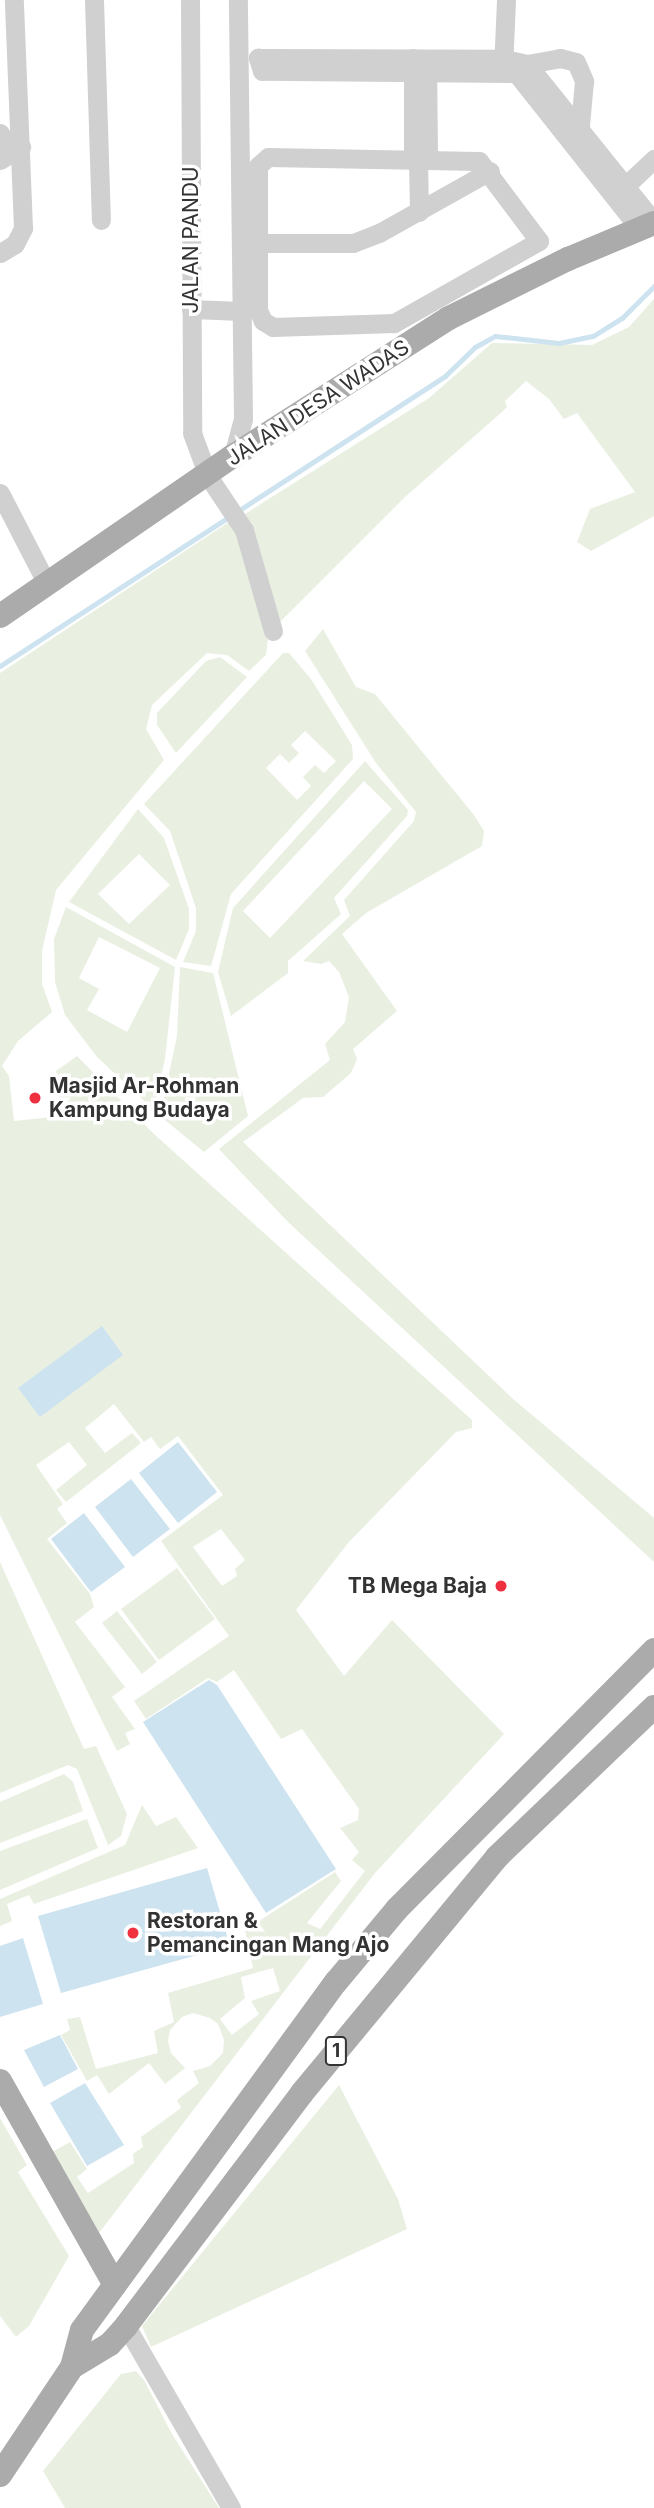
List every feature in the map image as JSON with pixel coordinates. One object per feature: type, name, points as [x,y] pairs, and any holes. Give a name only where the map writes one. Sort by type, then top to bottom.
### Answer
[{"type":"main road","name":"JALAN DESA WADAS","points":[[0,616],[208,476],[233,456],[483,298],[649,225]]},
{"type":"main road","name":"1","points":[[0,2474],[72,2367],[82,2330],[300,2028],[397,1909],[654,1650]]},
{"type":"main road","name":"1","points":[[72,2367],[110,2344],[126,2326],[302,2093],[497,1857],[654,1707]]},
{"type":"main road","points":[[0,2081],[115,2285]]},
{"type":"street","points":[[0,253],[15,244],[23,228],[11,153],[14,0]]},
{"type":"street","points":[[94,0],[101,220]]},
{"type":"street","name":"JALAN PANDU","points":[[190,0],[192,433],[208,476],[241,524],[273,631]]},
{"type":"street","points":[[233,456],[243,419],[238,0]]},
{"type":"street","points":[[506,0],[513,68],[571,126],[649,225]]},
{"type":"street","points":[[278,65],[420,64],[513,68],[561,58],[576,62],[584,81],[571,126]]},
{"type":"street","points":[[419,212],[420,64]]},
{"type":"street","points":[[0,133],[11,153]]},
{"type":"street","points":[[265,158],[470,158],[490,171],[539,241],[394,323],[266,325],[258,310],[257,243],[258,166],[265,158]]},
{"type":"street","points":[[622,189],[654,159]]},
{"type":"street","points":[[257,243],[353,243],[419,212],[490,171]]},
{"type":"street","points":[[191,309],[242,311]]},
{"type":"street","points":[[0,493],[47,584]]},
{"type":"street","points":[[126,2326],[231,2508]]},
{"type":"green space","points":[[654,299],[654,516],[591,551],[577,542],[590,509],[635,492],[577,413],[564,419],[549,399],[526,381],[505,401],[507,407],[502,412],[405,497],[279,623],[245,514],[429,398],[492,343],[592,345],[629,327]]},
{"type":"green space","points":[[232,520],[268,638],[266,655],[249,671],[227,655],[207,653],[152,705],[146,729],[164,760],[56,890],[42,951],[42,984],[52,1012],[18,1041],[2,1066],[9,1076],[14,1121],[61,1116],[56,1071],[77,1056],[154,1134],[472,1420],[472,1428],[456,1432],[348,1543],[296,1610],[344,1676],[392,1620],[504,1734],[375,1873],[99,2233],[50,2153],[70,2142],[87,2169],[77,2177],[88,2193],[134,2163],[133,2154],[143,2147],[141,2137],[181,2108],[177,2100],[199,2083],[193,2071],[210,2066],[223,2053],[224,2040],[218,2024],[210,2018],[193,2013],[182,2017],[170,2030],[168,2041],[171,2053],[185,2068],[165,2084],[149,2063],[109,2094],[97,2075],[87,2081],[61,2035],[70,2030],[67,2019],[80,2017],[96,2069],[158,2053],[154,2031],[174,2022],[168,1993],[253,1968],[245,1930],[335,1872],[341,1881],[307,1923],[320,1929],[365,1871],[352,1860],[359,1852],[340,1828],[358,1820],[359,1809],[302,1729],[281,1739],[234,1670],[217,1682],[208,1678],[146,1719],[134,1701],[229,1636],[161,1541],[223,1495],[178,1436],[160,1449],[151,1437],[144,1442],[114,1404],[85,1428],[105,1453],[132,1433],[141,1443],[66,1502],[56,1490],[87,1465],[69,1442],[36,1465],[63,1504],[57,1509],[67,1523],[47,1539],[90,1594],[94,1607],[75,1622],[125,1687],[112,1697],[135,1729],[125,1733],[130,1744],[117,1751],[0,1515],[0,673]],"holes":[[[221,1529],[245,1560],[235,1569],[237,1576],[222,1586],[193,1547]],[[273,1968],[280,1991],[251,2001],[259,2014],[232,2035],[220,2019],[245,1998],[241,1977]]]},
{"type":"green space","points":[[323,629],[356,687],[375,694],[474,815],[484,831],[482,846],[366,913],[342,934],[397,1011],[353,1049],[357,1059],[351,1073],[323,1097],[303,1098],[243,1142],[512,1398],[654,1518],[654,1562],[288,1222],[219,1149],[330,1060],[325,1044],[345,1022],[349,997],[339,972],[329,961],[321,964],[303,961],[350,916],[344,900],[414,821],[416,812],[376,763],[305,651]]},
{"type":"green space","points":[[283,653],[289,653],[311,679],[352,745],[353,759],[231,894],[211,966],[183,962],[196,931],[196,908],[170,831],[144,804]],"holes":[[[305,731],[336,761],[324,773],[315,765],[303,777],[311,786],[297,800],[266,768],[280,754],[289,763],[299,753],[291,745]]]},
{"type":"green space","points":[[220,657],[247,677],[176,753],[157,725],[157,713],[206,661]]},
{"type":"green space","points":[[365,761],[408,810],[407,816],[334,898],[341,914],[288,961],[288,973],[231,1016],[218,972],[233,908]],"holes":[[[364,781],[392,809],[270,938],[243,911]]]},
{"type":"green space","points":[[138,809],[164,838],[189,909],[189,929],[176,960],[69,902]],"holes":[[[139,854],[170,885],[129,924],[98,894]]]},
{"type":"green space","points":[[66,907],[175,967],[165,1059],[154,1110],[97,1057],[65,1015],[55,982],[54,939]],"holes":[[[99,937],[160,968],[127,1032],[87,1010],[99,989],[79,978]]]},
{"type":"green space","points":[[180,967],[213,973],[248,1116],[204,1152],[160,1116],[177,1036]]},
{"type":"green space","points":[[0,1562],[84,1749],[96,1746],[127,1814],[121,1836],[108,1845],[77,1769],[68,1765],[0,1793]]},
{"type":"green space","points":[[177,1568],[215,1619],[159,1660],[121,1609]]},
{"type":"green space","points":[[117,1611],[157,1662],[142,1674],[102,1623]]},
{"type":"green space","points":[[64,1774],[73,1782],[83,1811],[0,1843],[0,1802]]},
{"type":"green space","points":[[142,1805],[156,1826],[176,1817],[198,1848],[34,1904],[29,1895],[7,1904],[12,1921],[0,1926],[0,1899],[125,1845]]},
{"type":"green space","points":[[87,1819],[98,1848],[0,1890],[0,1851]]},
{"type":"green space","points":[[339,2085],[398,2199],[407,2229],[151,2347],[142,2326]]},
{"type":"green space","points":[[0,2118],[27,2165],[18,2172],[69,2256],[29,2326],[16,2337],[0,2316]]},
{"type":"green space","points":[[136,2371],[144,2380],[172,2434],[219,2508],[65,2508],[43,2471],[121,2374]]},
{"type":"water","points":[[102,1326],[123,1355],[40,1417],[18,1388]]},
{"type":"water","points":[[178,1442],[217,1492],[178,1523],[139,1473]]},
{"type":"water","points":[[131,1479],[170,1529],[133,1557],[95,1507]]},
{"type":"water","points":[[84,1513],[125,1567],[91,1592],[51,1539]]},
{"type":"water","points":[[209,1680],[217,1685],[336,1869],[266,1913],[143,1722]]},
{"type":"water","points":[[207,1868],[230,1946],[61,1993],[38,1916]]},
{"type":"water","points":[[23,1938],[43,2004],[0,2017],[0,1946]]},
{"type":"water","points":[[60,2035],[78,2069],[44,2087],[24,2050]]},
{"type":"water","points":[[85,2083],[124,2145],[87,2166],[50,2103]]},
{"type":"waterway","points":[[0,666],[445,376],[475,347],[495,336],[559,343],[593,336],[622,318],[654,286]]},
{"type":"place","name":"Masjid Ar-Rohman Kampung Budaya","points":[[35,1098]]},
{"type":"place","name":"TB Mega Baja","points":[[501,1586]]},
{"type":"place","name":"Restoran & Pemancingan Mang Ajo","points":[[133,1933]]}]
